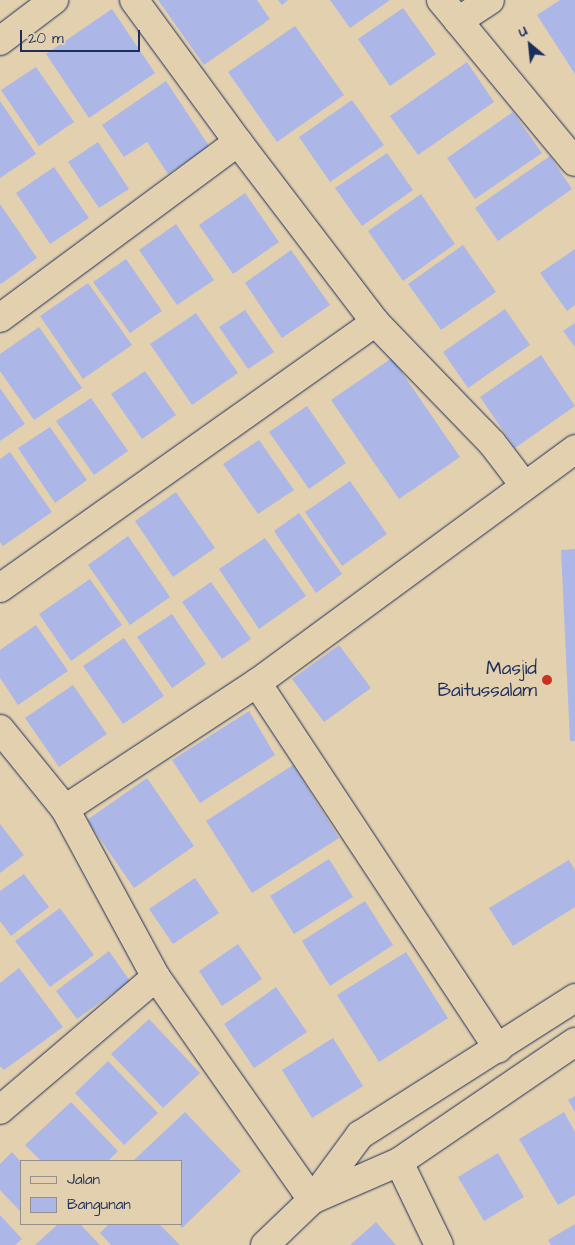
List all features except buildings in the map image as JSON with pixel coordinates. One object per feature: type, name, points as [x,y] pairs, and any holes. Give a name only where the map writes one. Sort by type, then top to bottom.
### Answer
[{"type":"street","points":[[0,41],[54,0]]},
{"type":"street","points":[[134,0],[238,142],[375,322],[492,443],[524,485]]},
{"type":"street","points":[[441,0],[575,162]]},
{"type":"street","points":[[458,21],[490,0]]},
{"type":"street","points":[[0,318],[238,142]]},
{"type":"street","points":[[0,588],[375,322]]},
{"type":"street","points":[[65,809],[257,683],[575,449]]},
{"type":"street","points":[[257,683],[498,1049]]},
{"type":"street","points":[[0,729],[65,809],[156,977],[312,1200]]},
{"type":"street","points":[[0,1110],[156,977]]},
{"type":"street","points":[[265,1245],[312,1200],[360,1135],[498,1049],[575,998]]},
{"type":"street","points":[[312,1200],[399,1162],[575,1042]]},
{"type":"street","points":[[399,1162],[439,1245]]},
{"type":"place","name":"Masjid Baitussalam","points":[[547,680]]}]
